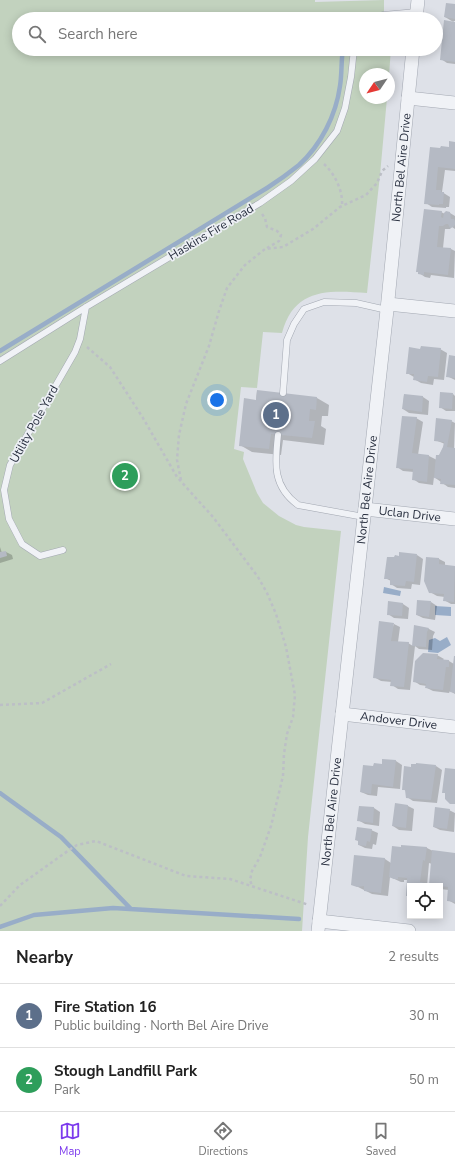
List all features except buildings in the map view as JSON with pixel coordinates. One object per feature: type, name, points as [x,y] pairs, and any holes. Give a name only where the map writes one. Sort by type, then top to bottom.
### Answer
[{"type":"street","name":"North Bel Aire Drive","points":[[319,920],[387,307],[412,56]]},
{"type":"street","points":[[408,98],[455,104]]},
{"type":"street","points":[[387,307],[455,312]]},
{"type":"street","name":"Uclan Drive","points":[[364,513],[455,519]]},
{"type":"street","name":"Andover Drive","points":[[342,714],[455,727]]},
{"type":"street","points":[[319,920],[409,931]]},
{"type":"lane","points":[[403,12],[417,10]]},
{"type":"lane","name":"Haskins Fire Road","points":[[0,361],[256,205],[291,181],[315,159],[337,131],[345,108],[353,56]]},
{"type":"lane","points":[[283,393],[287,340],[294,324],[304,309],[314,305],[330,303],[356,303],[387,307]]},
{"type":"lane","name":"Utility Pole Yard","points":[[63,550],[40,556],[22,544],[9,519],[4,490],[10,465],[75,352],[80,340],[86,308]]},
{"type":"lane","points":[[278,435],[275,464],[283,491],[290,499],[298,505],[364,513]]},
{"type":"path","points":[[266,249],[283,247],[313,229],[342,205],[366,196],[376,183],[382,171],[403,154]]},
{"type":"path","points":[[315,159],[326,166],[337,182],[343,198],[342,205]]},
{"type":"path","points":[[181,481],[176,460],[179,435],[186,404],[209,346],[227,288],[245,265],[279,241],[281,235],[277,231],[267,227],[265,218],[256,205]]},
{"type":"path","points":[[80,340],[110,367],[181,481],[258,577],[276,614],[286,647],[295,695],[293,717],[287,734],[284,754],[284,776],[271,826],[260,857],[252,871],[250,880],[252,886]]},
{"type":"path","points":[[0,705],[42,703],[110,664]]},
{"type":"path","points":[[0,906],[20,885],[72,848],[77,845],[96,841],[186,876],[230,879],[252,886],[319,920]]},
{"type":"green space","points":[[0,0],[315,0],[315,2],[384,0],[384,12],[12,12],[12,56],[390,56],[390,68],[359,68],[359,104],[386,104],[367,293],[326,292],[314,295],[295,307],[287,318],[282,333],[263,332],[257,388],[241,387],[234,449],[244,452],[243,459],[257,493],[263,503],[279,516],[296,525],[304,527],[341,531],[308,837],[302,931],[0,931]]},
{"type":"water","points":[[384,587],[401,591],[400,596],[383,593]]},
{"type":"water","points":[[435,606],[451,607],[451,616],[435,615]]},
{"type":"water","points":[[447,637],[451,645],[438,653],[428,652],[429,640],[435,638],[440,641]]},
{"type":"waterway","points":[[0,351],[267,188],[299,165],[321,139],[335,108],[340,86],[342,56]]},
{"type":"waterway","points":[[0,793],[61,837],[131,909]]},
{"type":"waterway","points":[[0,927],[34,915],[113,908],[299,919]]},
{"type":"place","name":"Fire Station 16","points":[[276,415]]},
{"type":"place","name":"Stough Landfill Park","points":[[125,476]]}]
